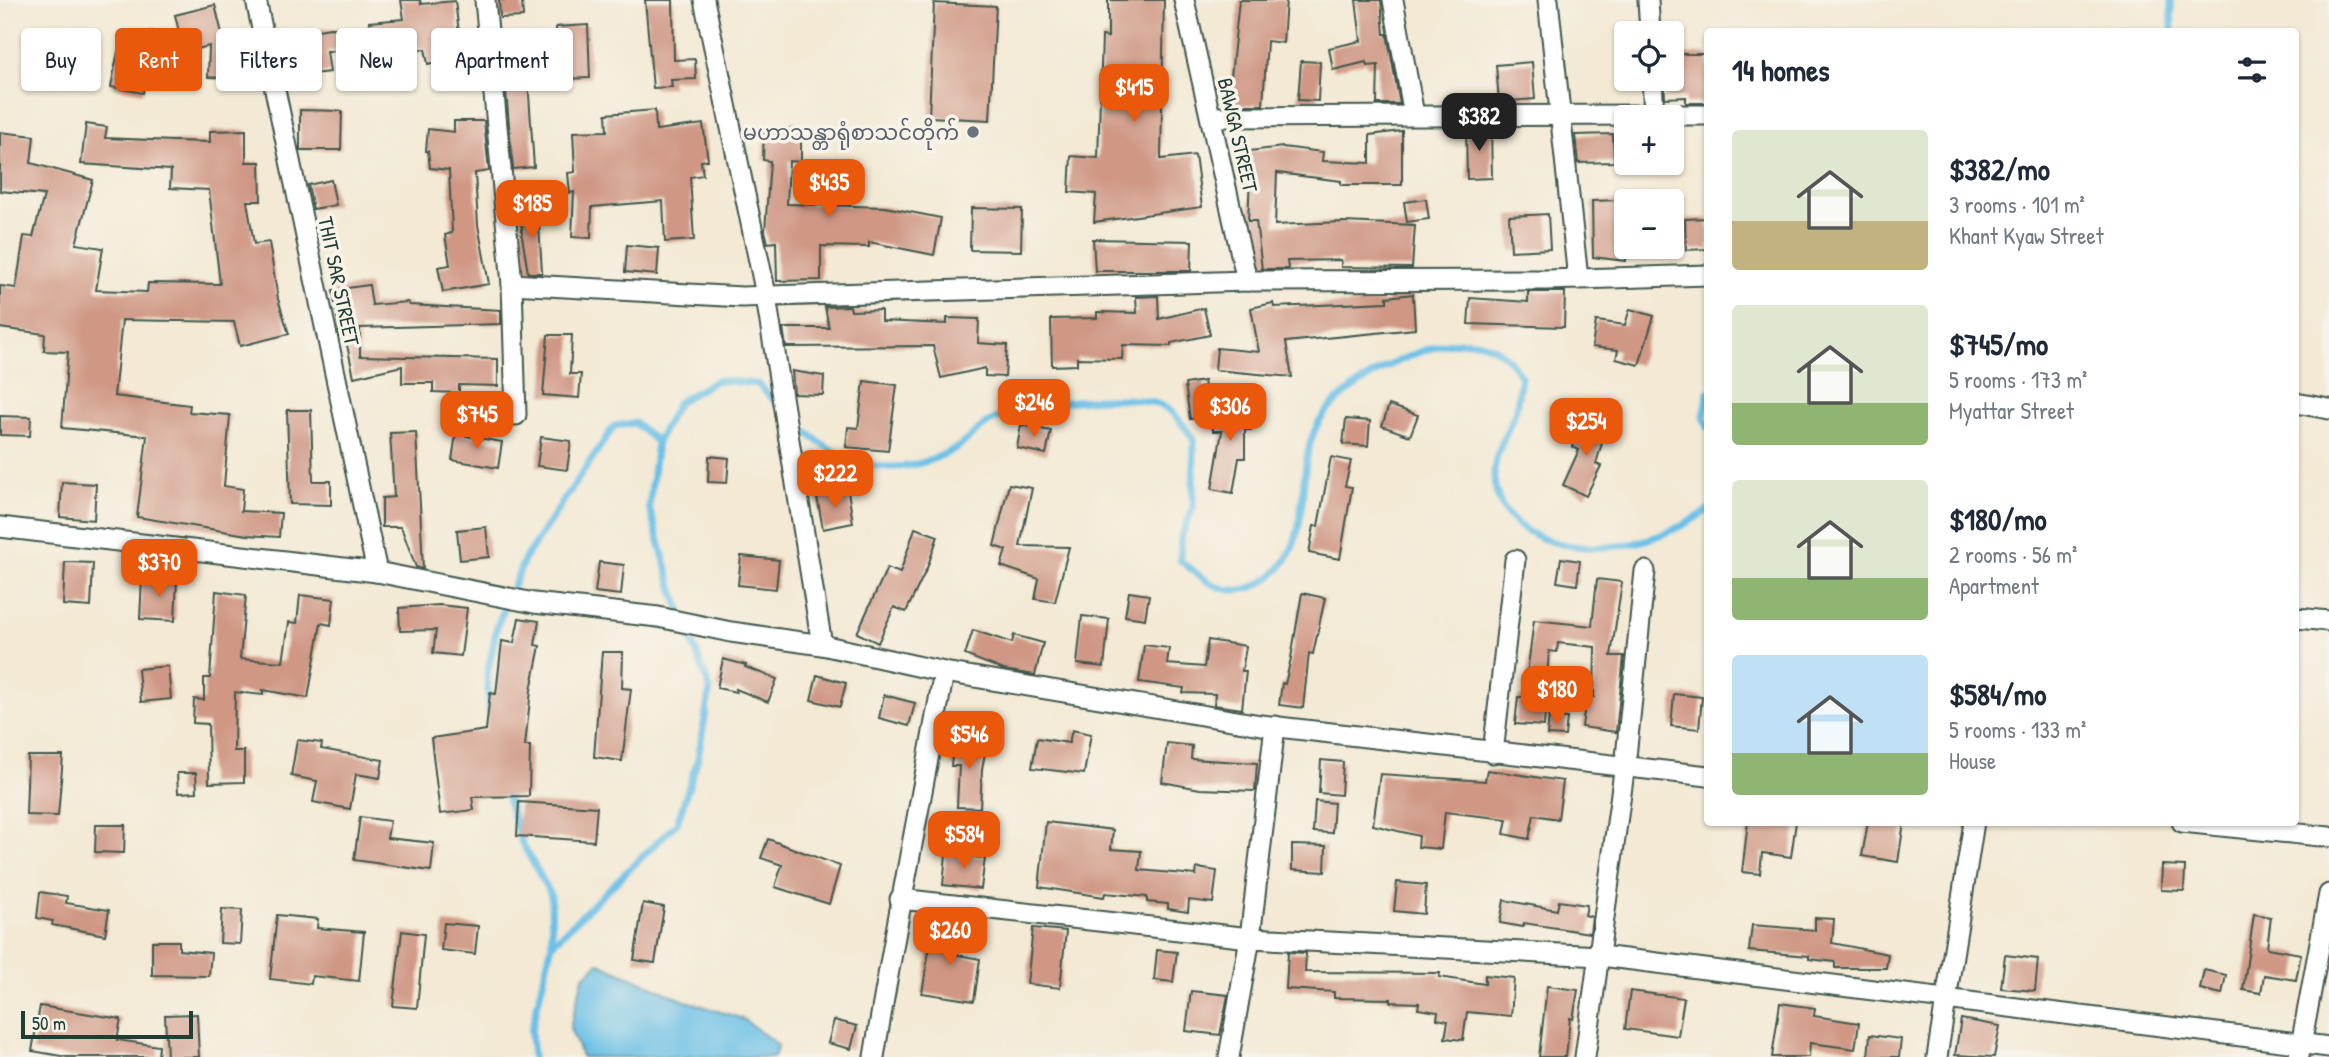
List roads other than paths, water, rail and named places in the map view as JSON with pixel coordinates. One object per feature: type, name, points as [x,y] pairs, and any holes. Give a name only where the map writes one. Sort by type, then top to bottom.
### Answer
[{"type":"street","name":"THIT SAR STREET","points":[[256,0],[377,572]]},
{"type":"street","points":[[485,0],[512,284],[516,415]]},
{"type":"street","points":[[704,0],[765,295],[822,645]]},
{"type":"street","name":"BAWGA STREET","points":[[1185,0],[1247,281]]},
{"type":"street","points":[[1393,0],[1414,115]]},
{"type":"street","points":[[1548,0],[1578,279]]},
{"type":"street","points":[[1648,0],[1649,21]]},
{"type":"street","points":[[1211,117],[1614,115]]},
{"type":"street","points":[[1684,115],[1704,115]]},
{"type":"street","points":[[512,284],[682,295],[765,295],[1247,281],[1578,279],[1704,275]]},
{"type":"street","points":[[2299,404],[2329,409]]},
{"type":"street","points":[[0,527],[377,572],[534,603],[659,617],[731,632],[822,645],[944,672],[1275,726],[1704,776]]},
{"type":"street","points":[[1493,753],[1515,559]]},
{"type":"street","points":[[1585,1057],[1625,768],[1645,571]]},
{"type":"street","points":[[2299,618],[2329,621]]},
{"type":"street","points":[[874,1057],[900,899],[909,866],[944,672]]},
{"type":"street","points":[[1229,1057],[1250,938],[1275,726]]},
{"type":"street","points":[[1937,1057],[1974,826]]},
{"type":"street","points":[[2221,826],[2329,837]]},
{"type":"street","points":[[2300,1051],[2329,894]]},
{"type":"street","points":[[900,899],[1250,938],[1601,956],[1946,1000],[2300,1051],[2329,1046]]},
{"type":"water","points":[[599,963],[683,1000],[743,1019],[778,1045],[774,1057],[582,1057],[570,1028],[583,977]]},
{"type":"waterway","points":[[2171,0],[2172,28]]},
{"type":"waterway","points":[[789,416],[827,447],[846,457],[888,467],[910,466],[932,459],[956,448],[989,422],[1026,409],[1105,399],[1151,402],[1166,408],[1178,418],[1194,440],[1193,508],[1181,537],[1180,560],[1214,585],[1234,590],[1244,589],[1255,586],[1277,572],[1290,553],[1298,531],[1312,436],[1323,416],[1353,388],[1399,361],[1447,344],[1469,342],[1487,345],[1503,354],[1521,377],[1516,409],[1499,449],[1494,474],[1499,499],[1511,518],[1528,532],[1550,541],[1574,546],[1624,545],[1670,531],[1704,513]]},
{"type":"waterway","points":[[533,1057],[531,1031],[552,944],[677,823],[698,758],[710,689],[673,590],[649,507],[657,442],[678,402],[717,380],[758,384],[778,405]]},
{"type":"waterway","points":[[489,711],[487,675],[497,626],[525,558],[614,426],[635,423],[657,442]]},
{"type":"waterway","points":[[504,788],[521,841],[551,895],[552,944]]},
{"type":"place","name":"မဟာသန္တာရုံစာသင်တိုက်","points":[[973,132]]}]
